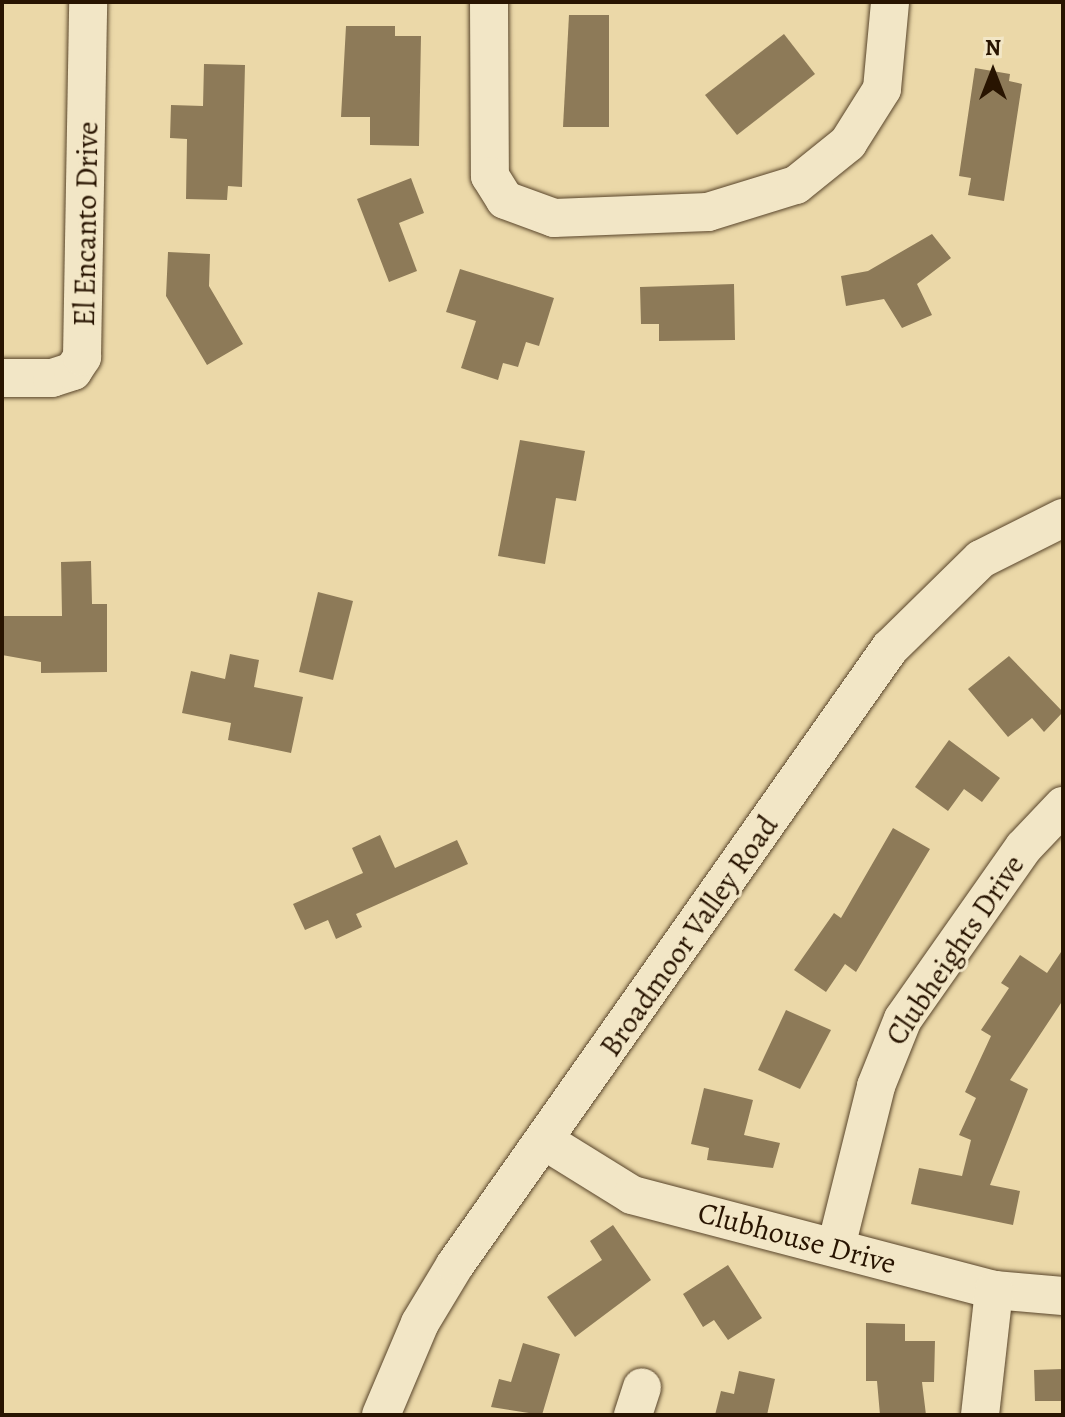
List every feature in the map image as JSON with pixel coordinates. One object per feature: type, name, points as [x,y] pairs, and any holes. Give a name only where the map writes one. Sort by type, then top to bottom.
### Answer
[{"type":"street","name":"El Encanto Drive","points":[[2,378],[52,378],[73,371],[82,357],[88,2]]},
{"type":"street","points":[[489,2],[490,176],[513,205],[554,218],[742,208],[796,185],[848,143],[876,100],[888,64],[890,2]]},
{"type":"street","name":"Broadmoor Valley Road","points":[[381,1415],[420,1323],[890,648],[981,559],[1063,518]]},
{"type":"street","name":"Clubheights Drive","points":[[836,1247],[876,1086],[903,1019],[1024,847],[1063,806]]},
{"type":"street","name":"Clubhouse Drive","points":[[545,1141],[632,1195],[994,1290],[1063,1296]]},
{"type":"street","points":[[980,1415],[994,1290]]},
{"type":"building","points":[[569,15],[609,15],[609,127],[563,127]]},
{"type":"building","points":[[346,26],[395,26],[395,36],[421,36],[419,146],[370,145],[370,117],[341,117]]},
{"type":"building","points":[[784,34],[815,74],[737,135],[705,95]]},
{"type":"building","points":[[204,64],[245,65],[242,187],[228,186],[227,200],[186,199],[187,139],[170,138],[171,105],[203,106]]},
{"type":"building","points":[[975,68],[1010,74],[1009,81],[1022,84],[1004,201],[968,195],[971,178],[959,176]]},
{"type":"building","points":[[411,178],[424,213],[399,223],[417,271],[389,282],[357,199]]},
{"type":"building","points":[[932,234],[951,258],[917,284],[932,315],[902,328],[884,299],[846,306],[841,276],[868,271]]},
{"type":"building","points":[[168,252],[210,254],[209,286],[243,344],[207,365],[166,296]]},
{"type":"building","points":[[460,269],[554,298],[539,346],[526,342],[518,367],[503,363],[498,380],[461,368],[476,321],[446,312]]},
{"type":"building","points":[[734,284],[735,340],[659,341],[659,324],[641,324],[640,287]]},
{"type":"building","points":[[520,440],[585,451],[576,501],[556,498],[545,564],[498,556]]},
{"type":"building","points":[[91,561],[92,604],[107,604],[107,672],[41,673],[41,662],[2,655],[2,616],[62,616],[61,562]]},
{"type":"building","points":[[318,592],[353,601],[333,680],[299,672]]},
{"type":"building","points":[[230,654],[259,660],[254,687],[303,697],[291,753],[228,740],[231,723],[182,713],[191,671],[225,679]]},
{"type":"building","points":[[1009,656],[1063,712],[1044,732],[1032,718],[1008,737],[968,689]]},
{"type":"building","points":[[949,740],[1000,778],[982,802],[964,789],[948,811],[915,787]]},
{"type":"building","points":[[893,828],[930,849],[856,972],[845,964],[826,992],[794,970],[834,913],[841,918]]},
{"type":"building","points":[[380,835],[395,868],[457,840],[468,864],[356,914],[362,927],[336,939],[328,920],[305,930],[293,904],[363,873],[352,848]]},
{"type":"building","points":[[1063,949],[1063,1000],[1010,1080],[1028,1089],[990,1185],[1020,1191],[1013,1225],[911,1204],[919,1168],[962,1176],[971,1140],[959,1135],[976,1098],[965,1092],[991,1036],[981,1030],[1009,988],[1001,983],[1020,955],[1047,973]]},
{"type":"building","points":[[786,1010],[831,1030],[800,1089],[758,1070]]},
{"type":"building","points":[[704,1088],[753,1100],[744,1135],[780,1143],[773,1168],[707,1160],[709,1148],[691,1144]]},
{"type":"building","points":[[613,1225],[651,1280],[575,1337],[547,1297],[602,1260],[590,1241]]},
{"type":"building","points":[[728,1265],[762,1318],[728,1340],[714,1320],[703,1327],[683,1294]]},
{"type":"building","points":[[866,1323],[905,1324],[905,1341],[935,1341],[934,1382],[922,1382],[926,1415],[880,1415],[877,1381],[866,1381]]},
{"type":"building","points":[[523,1343],[560,1354],[542,1415],[491,1407],[499,1379],[511,1382]]},
{"type":"building","points":[[1063,1369],[1063,1401],[1035,1401],[1034,1370]]},
{"type":"building","points":[[739,1371],[775,1379],[767,1415],[715,1415],[721,1391],[734,1394]]}]
